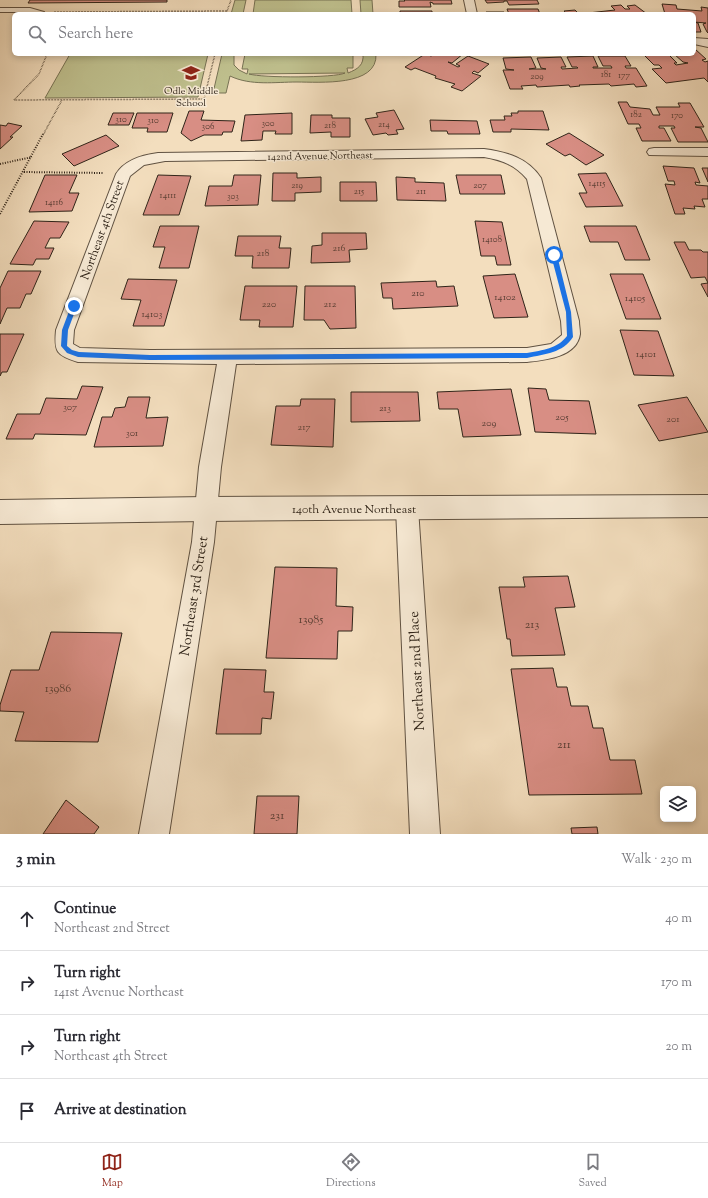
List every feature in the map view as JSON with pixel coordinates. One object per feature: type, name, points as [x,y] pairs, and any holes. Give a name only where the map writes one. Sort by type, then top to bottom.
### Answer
[{"type":"street","points":[[469,0],[472,12]]},
{"type":"street","points":[[654,152],[708,152]]},
{"type":"street","name":"142nd Avenue Northeast","points":[[126,171],[140,160],[161,157],[484,153],[506,156],[527,170],[534,178],[570,321],[570,337],[564,345],[555,350],[527,355],[228,357]]},
{"type":"street","name":"Northeast 4th Street","points":[[126,171],[65,330],[64,346],[69,351],[78,355],[228,357]]},
{"type":"street","name":"Northeast 3rd Street","points":[[154,834],[203,542],[210,467],[228,357]]},
{"type":"street","name":"140th Avenue Northeast","points":[[0,513],[206,509],[708,506]]},
{"type":"street","name":"Northeast 2nd Place","points":[[407,508],[425,834]]},
{"type":"lane","points":[[0,10],[10,7],[41,12]]},
{"type":"path","points":[[226,12],[232,0]]},
{"type":"path","points":[[41,12],[70,12]]},
{"type":"path","points":[[47,56],[46,62],[39,77],[14,100],[204,99],[215,56]]},
{"type":"path","points":[[0,214],[62,100]]},
{"type":"path","points":[[0,164],[32,157]]},
{"type":"path","points":[[24,172],[126,171]]},
{"type":"green space","points":[[235,0],[246,0],[243,12],[232,12]]},
{"type":"green space","points":[[255,0],[351,0],[352,12],[253,12]]},
{"type":"green space","points":[[360,0],[372,0],[373,12],[361,12]]},
{"type":"green space","points":[[69,56],[208,56],[198,97],[45,98]]},
{"type":"green space","points":[[222,56],[234,56],[234,65],[239,70],[247,74],[248,69],[242,69],[245,56],[353,56],[353,68],[347,68],[348,73],[360,66],[363,56],[376,56],[374,65],[368,72],[358,77],[346,80],[332,82],[263,83],[246,81],[230,76],[226,93],[213,93]],"holes":[[[345,73],[328,76],[298,77],[249,74]]]},
{"type":"building","points":[[30,0],[167,0],[167,2],[28,3]]},
{"type":"building","points":[[404,0],[451,0],[452,4],[433,4],[430,2],[431,7],[399,7],[399,1],[405,1]]},
{"type":"building","points":[[485,0],[537,0],[539,4],[509,5],[507,1],[487,3]]},
{"type":"building","points":[[662,4],[676,5],[677,9],[702,11],[701,7],[708,8],[708,33],[703,24],[706,23],[696,22],[696,12],[664,12]]},
{"type":"building","points":[[621,5],[625,9],[630,9],[627,6],[635,5],[644,12],[597,12],[615,10],[611,6]]},
{"type":"building","points":[[507,9],[538,9],[539,12],[508,12]]},
{"type":"building","points":[[575,10],[577,12],[564,11]]},
{"type":"building","points":[[400,11],[432,11],[432,12]]},
{"type":"building","points":[[696,22],[698,23],[701,32],[696,32]]},
{"type":"building","points":[[696,50],[706,59],[702,60],[705,62],[708,61],[708,82],[704,78],[666,83],[652,69],[662,68],[659,65],[654,65],[645,56],[670,56],[677,63],[674,63],[676,65],[688,63],[683,62],[676,56],[696,56]]},
{"type":"building","points":[[422,56],[461,56],[452,63],[448,62],[458,67],[460,66],[456,64],[468,56],[489,64],[478,73],[474,71],[472,73],[481,76],[462,91],[451,87],[455,84],[435,78],[436,76],[415,68],[411,70],[405,67]]},
{"type":"building","points":[[593,56],[598,67],[593,68],[612,68],[611,66],[603,66],[598,56],[625,56],[631,66],[625,66],[626,68],[636,68],[647,86],[636,87],[634,84],[611,86],[609,84],[579,85],[580,86],[570,87],[569,85],[537,87],[536,85],[521,86],[523,89],[510,89],[503,70],[514,70],[506,69],[503,58],[531,57],[536,68],[529,69],[546,69],[541,68],[537,58],[561,57],[566,67],[561,67],[562,69],[578,68],[572,67],[567,57]]},
{"type":"building","points":[[618,102],[627,102],[630,107],[650,109],[653,115],[660,115],[656,107],[680,107],[678,103],[690,103],[704,127],[695,127],[701,128],[708,142],[678,142],[671,128],[675,128],[674,126],[659,126],[659,128],[664,128],[671,141],[642,141],[636,128],[641,128],[639,124],[628,124]]},
{"type":"building","points":[[394,110],[404,129],[396,130],[398,134],[388,135],[386,133],[373,135],[365,119],[378,117],[376,113]]},
{"type":"building","points":[[189,111],[204,111],[201,120],[235,121],[232,132],[223,132],[222,135],[204,135],[191,141],[181,133]]},
{"type":"building","points":[[518,111],[543,111],[549,130],[511,129],[511,132],[493,132],[490,120],[505,120],[504,116],[512,116],[511,113],[518,113]]},
{"type":"building","points":[[113,113],[134,113],[129,125],[108,125]]},
{"type":"building","points":[[137,113],[173,113],[167,132],[147,132],[148,128],[132,128]]},
{"type":"building","points":[[292,113],[292,134],[275,134],[276,131],[263,131],[262,140],[241,141],[245,115]]},
{"type":"building","points":[[311,115],[332,115],[332,118],[350,118],[350,137],[331,137],[331,132],[310,133]]},
{"type":"building","points":[[430,120],[477,121],[480,134],[448,134],[447,131],[431,131]]},
{"type":"building","points":[[8,123],[22,126],[0,149],[0,125],[6,126]]},
{"type":"building","points":[[569,133],[604,155],[586,165],[570,154],[565,156],[546,144]]},
{"type":"building","points":[[106,135],[119,146],[74,166],[62,154]]},
{"type":"building","points":[[663,166],[694,168],[700,183],[695,182],[696,185],[708,186],[708,199],[702,199],[705,207],[694,206],[695,209],[683,208],[685,214],[675,214],[665,184],[675,185],[674,181],[668,181]]},
{"type":"building","points":[[702,168],[708,168],[708,182]]},
{"type":"building","points":[[273,173],[297,173],[297,178],[321,177],[321,192],[295,193],[295,201],[272,201]]},
{"type":"building","points":[[606,173],[623,206],[586,207],[579,193],[587,193],[578,174]]},
{"type":"building","points":[[45,175],[77,175],[69,193],[79,193],[72,211],[29,212]]},
{"type":"building","points":[[158,175],[191,176],[179,215],[143,215]]},
{"type":"building","points":[[234,175],[261,175],[258,205],[205,206],[209,186],[232,186]]},
{"type":"building","points":[[456,175],[501,175],[505,194],[460,194]]},
{"type":"building","points":[[396,177],[415,178],[415,182],[444,183],[446,201],[397,200]]},
{"type":"building","points":[[340,182],[376,182],[377,201],[340,201]]},
{"type":"building","points":[[34,221],[69,222],[60,238],[50,238],[45,248],[54,248],[49,259],[36,259],[33,265],[10,264]]},
{"type":"building","points":[[475,221],[502,222],[511,265],[497,265],[495,256],[481,256]]},
{"type":"building","points":[[160,226],[199,226],[189,268],[159,268],[165,247],[153,247]]},
{"type":"building","points":[[584,226],[636,226],[650,260],[625,260],[618,242],[590,242]]},
{"type":"building","points":[[322,233],[366,233],[367,249],[349,250],[350,262],[311,263],[312,246],[322,245]]},
{"type":"building","points":[[238,236],[281,236],[279,248],[291,248],[289,268],[252,268],[253,256],[235,256]]},
{"type":"building","points":[[674,242],[685,242],[689,250],[701,250],[703,252],[708,252],[708,283],[705,277],[691,278]]},
{"type":"building","points":[[8,271],[41,271],[31,294],[26,294],[20,308],[7,308],[0,324],[0,288]]},
{"type":"building","points":[[515,274],[528,317],[494,318],[483,276]]},
{"type":"building","points":[[610,274],[643,274],[661,319],[626,319]]},
{"type":"building","points":[[128,279],[177,280],[164,326],[133,326],[141,300],[121,299]]},
{"type":"building","points":[[436,281],[437,287],[454,286],[458,306],[393,309],[392,298],[383,298],[381,283]]},
{"type":"building","points":[[708,283],[708,297],[701,284]]},
{"type":"building","points":[[245,286],[297,286],[293,327],[259,327],[260,320],[240,320]]},
{"type":"building","points":[[305,286],[355,286],[356,328],[330,329],[324,320],[304,320]]},
{"type":"building","points":[[620,330],[658,331],[674,376],[634,375]]},
{"type":"building","points":[[0,334],[24,334],[7,372],[2,372],[0,376]]},
{"type":"building","points":[[82,386],[103,387],[86,435],[35,434],[33,439],[6,439],[17,414],[40,414],[46,398],[77,399]]},
{"type":"building","points":[[528,388],[546,389],[549,400],[589,401],[596,434],[535,432]]},
{"type":"building","points":[[511,389],[521,435],[463,437],[458,409],[439,409],[437,392]]},
{"type":"building","points":[[351,392],[418,392],[420,421],[351,422]]},
{"type":"building","points":[[128,397],[150,397],[146,418],[168,417],[163,446],[94,447],[102,417],[112,417],[115,408],[125,407]]},
{"type":"building","points":[[687,397],[708,432],[659,441],[638,405]]},
{"type":"building","points":[[301,399],[335,399],[333,447],[271,445],[276,406],[300,406]]},
{"type":"building","points":[[275,567],[337,568],[336,606],[353,607],[352,631],[338,631],[337,659],[266,658]]},
{"type":"building","points":[[568,576],[575,607],[555,608],[565,655],[512,656],[510,639],[507,639],[499,587],[525,587],[523,577]]},
{"type":"building","points":[[51,632],[122,633],[98,742],[15,741],[24,712],[0,711],[0,705],[11,670],[39,670]]},
{"type":"building","points":[[553,668],[557,687],[567,687],[571,706],[588,706],[593,728],[603,728],[610,760],[635,760],[642,794],[529,795],[511,669]]},
{"type":"building","points":[[224,669],[266,670],[264,692],[274,692],[271,719],[262,718],[261,734],[216,734]]},
{"type":"building","points":[[257,796],[299,796],[297,834],[254,834]]},
{"type":"building","points":[[66,800],[99,827],[94,834],[43,834]]},
{"type":"building","points":[[597,827],[598,834],[572,834],[571,828]]},
{"type":"place","name":"Odle Middle School","points":[[191,73]]},
{"type":"route","points":[[74,306],[65,330],[64,346],[69,351],[78,355],[150,357],[527,355],[555,350],[564,345],[570,337],[570,321],[554,255]]}]
